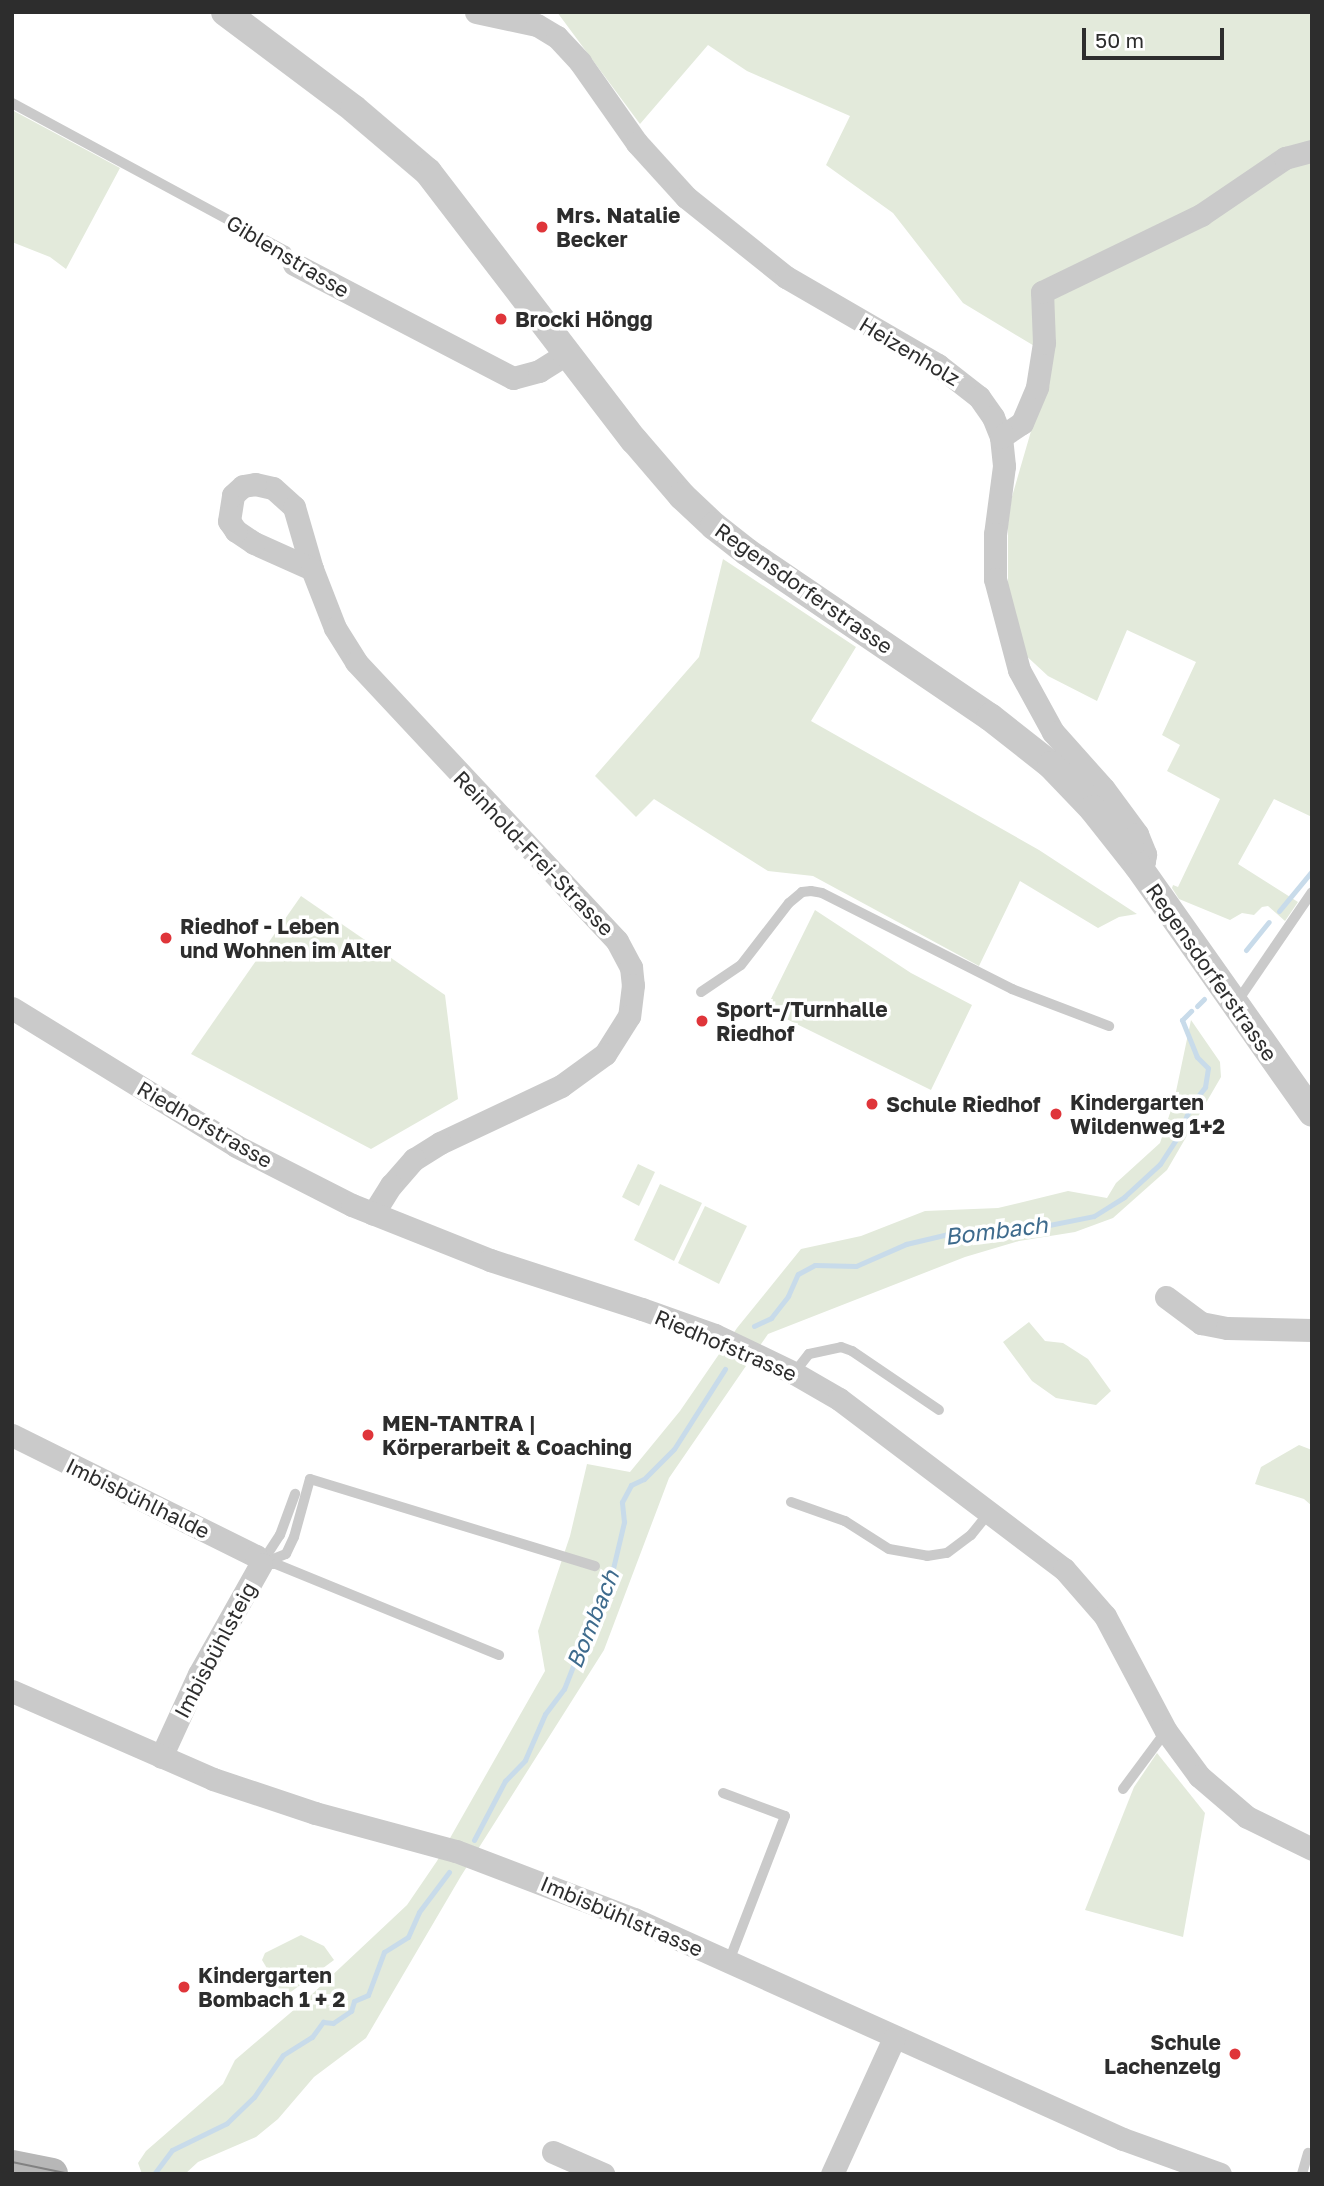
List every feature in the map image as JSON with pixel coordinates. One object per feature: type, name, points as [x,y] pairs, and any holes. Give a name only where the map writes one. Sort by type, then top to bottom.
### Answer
[{"type":"main road","points":[[12,2166],[52,2174]]},
{"type":"street","name":"Regensdorferstrasse","points":[[225,12],[354,109],[428,172],[480,235],[566,354],[658,468],[714,526],[747,552],[1012,733],[1051,765],[1093,809],[1138,866],[1312,1113]]},
{"type":"street","name":"Heizenholz","points":[[476,12],[537,25],[557,37],[580,62],[637,143],[686,197],[786,277],[938,365],[964,383],[993,417],[1001,437],[1004,466],[995,534],[995,579],[1019,670],[1053,732],[1109,795],[1136,834],[1145,853],[1144,861],[1138,866]]},
{"type":"street","points":[[1001,437],[1022,422],[1037,387],[1044,343],[1042,292],[1200,215],[1285,158],[1312,151]]},
{"type":"street","name":"Giblenstrasse","points":[[294,264],[513,378],[539,371],[566,354]]},
{"type":"street","name":"Reinhold-Frei-Strasse","points":[[312,569],[335,628],[356,662],[617,941],[631,967],[633,985],[633,1000],[619,1035],[584,1072],[561,1086],[440,1143],[414,1159],[391,1185],[373,1214]]},
{"type":"street","name":"Riedhofstrasse","points":[[12,1008],[236,1146],[373,1214],[490,1260],[715,1335],[794,1373],[839,1399],[1064,1569],[1105,1616],[1166,1731],[1199,1776],[1247,1817],[1312,1849]]},
{"type":"street","points":[[1166,1297],[1201,1323],[1227,1328],[1312,1330]]},
{"type":"street","name":"Imbisbühlhalde","points":[[12,1435],[256,1556],[261,1564]]},
{"type":"street","name":"Imbisbühlsteig","points":[[161,1757],[199,1674],[261,1564]]},
{"type":"street","name":"Imbisbühlstrasse","points":[[12,1691],[213,1779],[315,1813],[456,1851],[634,1919],[1123,2139],[1220,2174]]},
{"type":"street","points":[[832,2174],[894,2038]]},
{"type":"street","points":[[553,2152],[603,2174]]},
{"type":"lane","name":"Giblenstrasse","points":[[12,103],[286,251],[294,264]]},
{"type":"lane","points":[[701,992],[741,965],[789,903],[802,892],[811,891],[822,893],[1012,989],[1109,1026]]},
{"type":"lane","points":[[1235,1003],[1244,995],[1312,892]]},
{"type":"lane","points":[[794,1373],[809,1354],[841,1347],[852,1351],[939,1410]]},
{"type":"lane","name":"Imbisbühlsteig","points":[[261,1564],[286,1554],[294,1538],[310,1479],[595,1566]]},
{"type":"lane","points":[[261,1564],[280,1535],[295,1494]]},
{"type":"lane","points":[[790,1502],[845,1521],[889,1549],[927,1556],[947,1553],[971,1535],[989,1513]]},
{"type":"lane","points":[[261,1564],[276,1564],[499,1655]]},
{"type":"lane","points":[[1124,1789],[1166,1731]]},
{"type":"lane","points":[[723,1793],[785,1816],[729,1961]]},
{"type":"lane","points":[[1302,2174],[1308,2153]]},
{"type":"green space","points":[[557,12],[1312,12],[1312,817],[1274,799],[1238,864],[1298,902],[1285,921],[1268,906],[1262,907],[1254,915],[1242,913],[1230,920],[1179,899],[1172,888],[1173,885],[1178,887],[1220,799],[1167,771],[1180,745],[1162,735],[1196,662],[1127,630],[1097,701],[1048,676],[1021,651],[1008,598],[1008,525],[1011,500],[1045,383],[1036,347],[963,303],[893,213],[826,165],[850,116],[747,71],[708,45],[640,124]]},
{"type":"green space","points":[[12,110],[120,168],[66,269],[50,257],[12,242]]},
{"type":"green space","points":[[723,559],[856,647],[811,721],[1039,850],[1137,914],[1119,917],[1098,928],[1020,881],[979,966],[813,876],[768,871],[654,799],[636,817],[595,776],[699,657]]},
{"type":"green space","points":[[301,896],[445,995],[458,1099],[371,1149],[191,1054]]},
{"type":"green space","points":[[815,910],[911,973],[972,1005],[931,1090],[766,1009]]},
{"type":"green space","points":[[1191,1020],[1220,1062],[1221,1077],[1167,1170],[1113,1218],[1075,1232],[1019,1241],[965,1257],[768,1334],[669,1478],[604,1650],[461,1876],[366,2038],[314,2077],[278,2119],[256,2137],[198,2162],[185,2174],[142,2174],[138,2163],[146,2151],[223,2084],[235,2060],[309,1997],[407,1905],[437,1861],[545,1671],[538,1631],[570,1536],[587,1464],[630,1472],[680,1411],[737,1328],[801,1249],[861,1236],[925,1211],[998,1208],[1068,1191],[1107,1198],[1116,1183],[1160,1143],[1174,1101]]},
{"type":"green space","points":[[638,1164],[655,1172],[639,1206],[622,1197]]},
{"type":"green space","points":[[660,1184],[702,1203],[674,1261],[634,1240]]},
{"type":"green space","points":[[705,1206],[747,1226],[719,1284],[678,1263]]},
{"type":"green space","points":[[1029,1322],[1045,1341],[1063,1343],[1088,1359],[1111,1391],[1096,1405],[1056,1398],[1032,1381],[1003,1342]]},
{"type":"green space","points":[[1299,1445],[1312,1450],[1312,1506],[1304,1499],[1255,1484],[1261,1467]]},
{"type":"green space","points":[[1157,1753],[1205,1813],[1183,1937],[1085,1910],[1134,1787]]},
{"type":"green space","points":[[301,1935],[324,1946],[334,1960],[284,1997],[262,1960],[265,1953]]},
{"type":"waterway","name":"Bombach","points":[[1279,911],[1312,871]]},
{"type":"waterway","points":[[1246,950],[1269,922]]},
{"type":"waterway","name":"Bombach","points":[[1197,1006],[1204,999]]},
{"type":"waterway","name":"Bombach","points":[[754,1326],[771,1318],[788,1296],[798,1274],[815,1265],[856,1266],[906,1244],[965,1230],[999,1233],[1094,1216],[1124,1197],[1160,1164],[1178,1136],[1191,1105],[1205,1087],[1208,1068],[1197,1057],[1182,1020],[1191,1011]]},
{"type":"waterway","name":"Bombach","points":[[474,1840],[505,1781],[525,1760],[545,1714],[564,1689],[604,1587],[611,1577],[624,1522],[622,1502],[631,1485],[644,1479],[674,1449],[725,1369]]},
{"type":"waterway","name":"Bombach","points":[[154,2174],[172,2150],[227,2123],[254,2097],[283,2055],[312,2037],[323,2022],[333,2023],[351,2011],[354,2001],[368,1995],[384,1952],[408,1937],[419,1912],[449,1872]]},
{"type":"tram line","points":[[12,2162],[70,2174]]},
{"type":"place","name":"Mrs. Natalie Becker","points":[[542,227]]},
{"type":"place","name":"Brocki Höngg","points":[[501,319]]},
{"type":"place","name":"Riedhof - Leben und Wohnen im Alter","points":[[166,938]]},
{"type":"place","name":"Sport-/Turnhalle Riedhof","points":[[702,1021]]},
{"type":"place","name":"Schule Riedhof","points":[[872,1104]]},
{"type":"place","name":"Kindergarten Wildenweg 1+2","points":[[1056,1114]]},
{"type":"place","name":"MEN-TANTRA | Körperarbeit & Coaching","points":[[368,1435]]},
{"type":"place","name":"Kindergarten Bombach 1 + 2","points":[[184,1987]]},
{"type":"place","name":"Schule Lachenzelg","points":[[1235,2054]]}]
